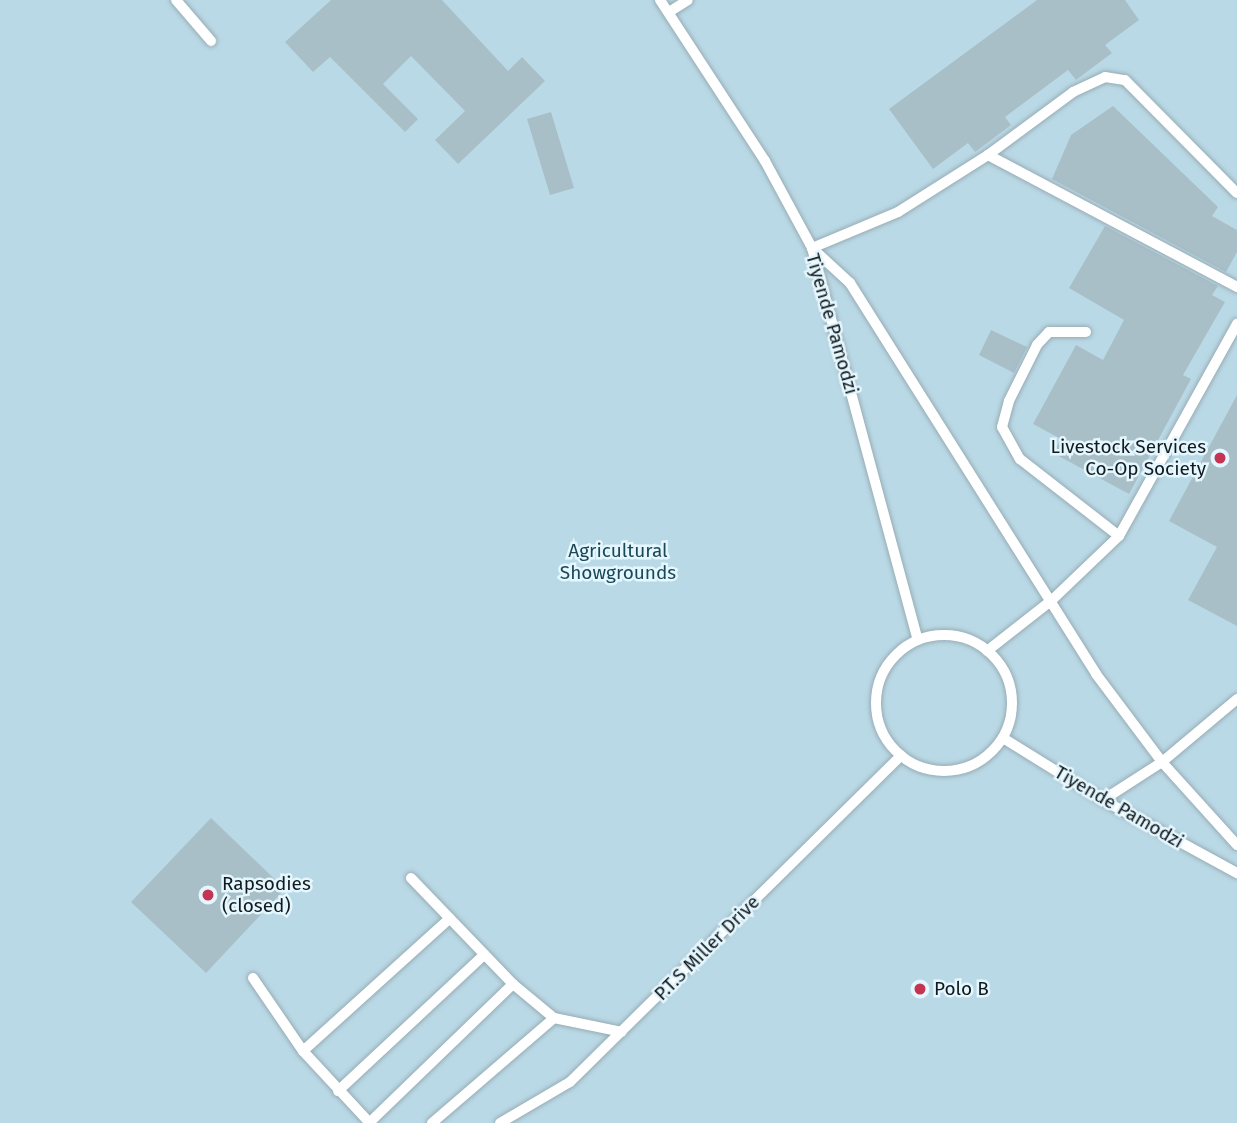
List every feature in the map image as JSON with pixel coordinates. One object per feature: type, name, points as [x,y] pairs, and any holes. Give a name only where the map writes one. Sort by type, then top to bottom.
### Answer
[{"type":"lane","points":[[176,0],[211,41]]},
{"type":"lane","name":"Tiyende Pamodzi","points":[[660,0],[765,161],[812,248],[918,640]]},
{"type":"lane","points":[[668,12],[688,0]]},
{"type":"lane","points":[[1237,193],[1125,80],[1105,77],[1073,92],[988,156],[898,212],[812,248],[850,283],[1097,674],[1162,762],[1237,845]]},
{"type":"lane","points":[[988,156],[1237,288]]},
{"type":"lane","points":[[987,651],[1052,600],[1119,536],[1237,324]]},
{"type":"lane","points":[[1086,332],[1049,332],[1037,345],[1009,401],[1002,427],[1020,459],[1119,536]]},
{"type":"lane","points":[[947,635],[987,651],[1001,669],[1012,708],[1003,738],[984,759],[958,770],[927,768],[901,756],[878,721],[876,693],[886,666],[918,640],[947,635]]},
{"type":"lane","points":[[1103,800],[1162,762],[1237,699]]},
{"type":"lane","name":"Tiyende Pamodzi","points":[[1003,738],[1103,800],[1237,873]]},
{"type":"lane","name":"P.T.S Miller Drive","points":[[500,1123],[570,1082],[901,756]]},
{"type":"lane","points":[[411,878],[513,984],[554,1018],[622,1032]]},
{"type":"lane","points":[[303,1051],[450,918]]},
{"type":"lane","points":[[338,1091],[484,955]]},
{"type":"lane","points":[[253,978],[303,1051],[370,1123],[513,984]]},
{"type":"lane","points":[[432,1123],[554,1018]]},
{"type":"green space","name":"Agricultural Showgrounds","points":[[0,0],[1237,0],[1237,1123],[0,1123]]},
{"type":"building","points":[[331,0],[442,0],[508,71],[522,57],[545,81],[458,164],[435,140],[465,111],[411,56],[383,84],[418,119],[405,132],[330,57],[313,72],[285,42]]},
{"type":"building","points":[[1037,0],[1125,0],[1139,20],[1105,45],[1112,53],[1076,80],[1068,70],[1005,117],[1011,125],[975,152],[968,143],[933,169],[889,109]]},
{"type":"building","points":[[1113,106],[1218,207],[1212,216],[1237,230],[1237,252],[1226,272],[1052,179],[1071,135]]},
{"type":"building","points":[[551,112],[574,188],[550,195],[527,119]]},
{"type":"building","points":[[1105,226],[1218,286],[1212,295],[1225,302],[1183,375],[1191,379],[1129,494],[1053,453],[1061,439],[1033,424],[1076,345],[1103,360],[1124,320],[1069,288]]},
{"type":"building","points":[[991,330],[1027,347],[1014,373],[979,355]]},
{"type":"building","name":"Livestock Services Co-Op Society","points":[[1237,395],[1237,626],[1188,600],[1217,547],[1169,521]]},
{"type":"building","name":"Rapsodies (closed)","points":[[211,818],[285,889],[206,973],[131,902]]},
{"type":"place","name":"Livestock Services Co-Op Society","points":[[1220,458]]},
{"type":"place","name":"Rapsodies (closed)","points":[[208,895]]},
{"type":"place","name":"Polo B","points":[[920,989]]}]
